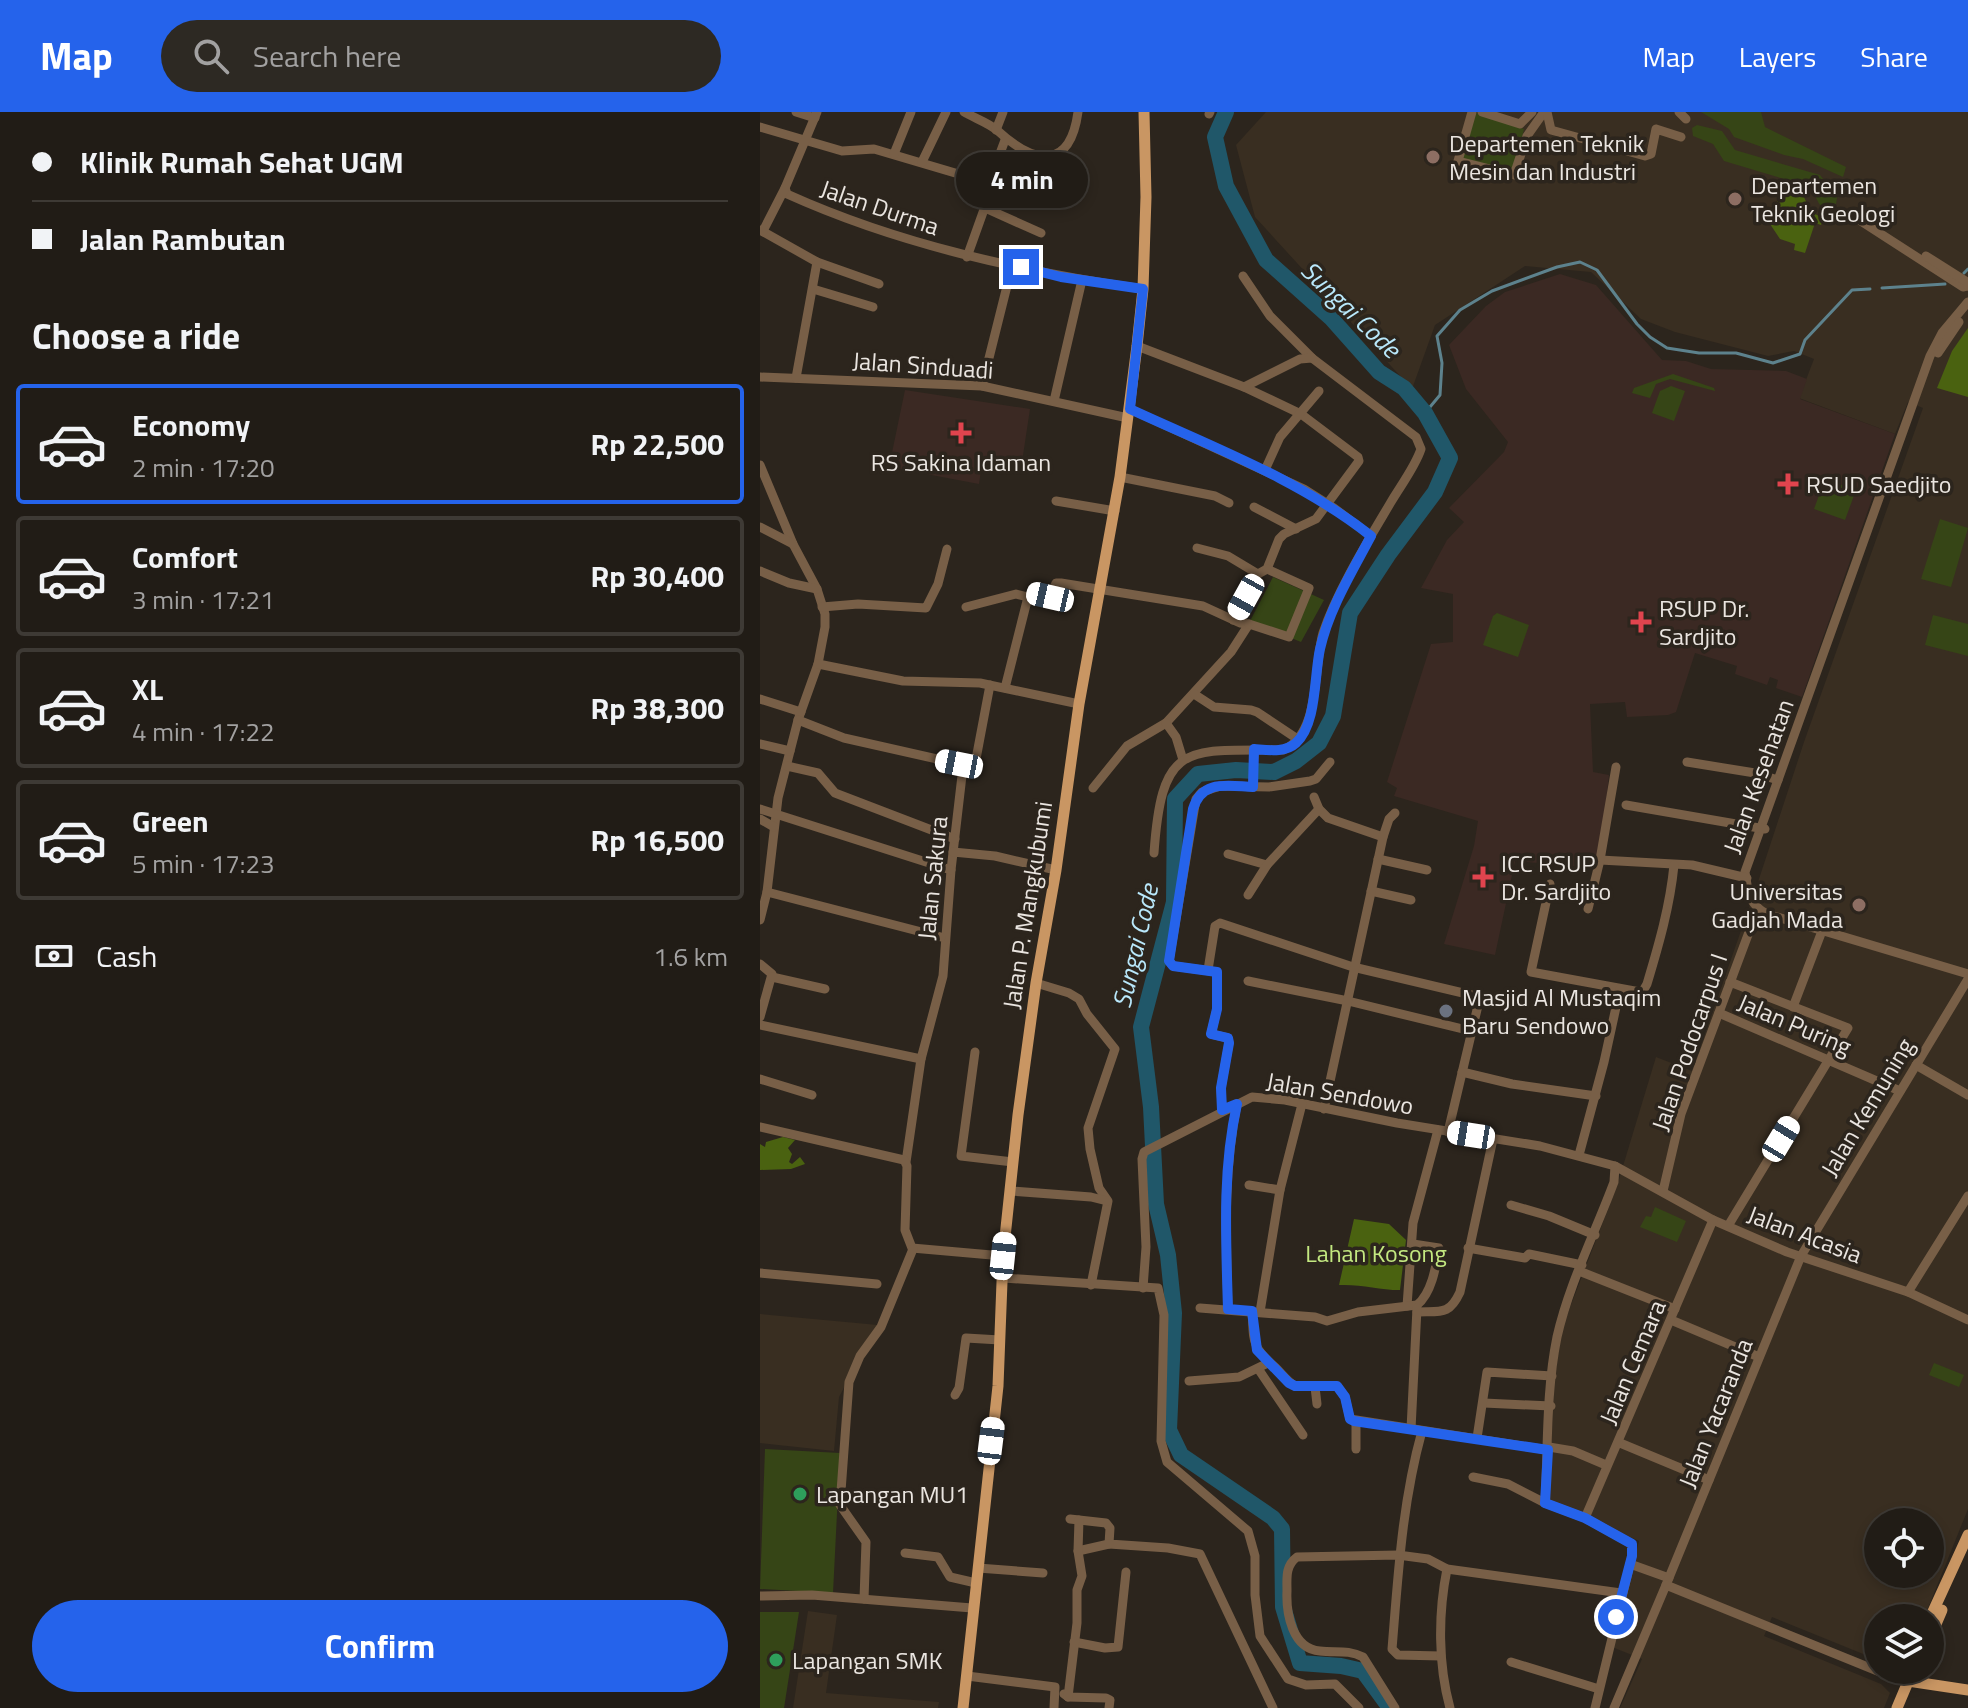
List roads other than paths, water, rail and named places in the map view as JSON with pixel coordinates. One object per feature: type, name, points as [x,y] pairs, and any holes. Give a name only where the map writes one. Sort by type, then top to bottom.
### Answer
[{"type":"main road","name":"Jalan P. Mangkubumi","points":[[963,1708],[998,1386],[1003,1256],[1013,1162],[1036,983],[1098,590],[1115,511],[1137,346],[1143,289],[1146,197],[1144,112]]},
{"type":"main road","points":[[1936,1604],[1968,1535]]},
{"type":"main road","points":[[1944,1604],[1956,1573],[1956,1564]]},
{"type":"main road","points":[[1897,1708],[1906,1684]]},
{"type":"main road","points":[[1944,1684],[1968,1690]]},
{"type":"street","points":[[796,112],[816,115],[785,188],[761,231],[817,262],[879,284]]},
{"type":"street","points":[[894,154],[911,112]]},
{"type":"street","points":[[922,162],[946,112]]},
{"type":"street","points":[[964,112],[996,130],[1005,140],[1040,156],[1061,153],[1073,134],[1078,112]]},
{"type":"street","points":[[996,130],[1003,112]]},
{"type":"street","points":[[1472,112],[1458,161],[1514,175],[1527,136],[1546,112]]},
{"type":"street","points":[[1482,112],[1520,124],[1532,112]]},
{"type":"street","points":[[1546,112],[1551,130],[1645,156],[1651,154],[1656,129],[1681,137]]},
{"type":"street","points":[[760,127],[842,151],[874,149],[989,183],[992,187],[967,257]]},
{"type":"street","points":[[989,183],[1005,140]]},
{"type":"street","name":"Jalan Durma","points":[[785,188],[787,194],[831,214],[967,257],[1143,289]]},
{"type":"street","points":[[985,208],[1041,233]]},
{"type":"street","points":[[1853,216],[1959,281]]},
{"type":"street","points":[[796,378],[817,262]]},
{"type":"street","points":[[982,386],[1012,266]]},
{"type":"street","points":[[1154,853],[1160,800],[1167,775],[1183,760],[1209,750],[1283,750],[1299,740],[1308,726],[1324,631],[1371,536],[1419,454],[1420,443],[1312,358],[1270,316],[1243,276]]},
{"type":"street","points":[[1054,401],[1082,280]]},
{"type":"street","points":[[813,289],[873,307]]},
{"type":"street","name":"Jalan Kesehatan","points":[[1747,878],[1745,872],[1771,809],[1935,344],[1968,302]]},
{"type":"street","name":"Jalan Kesehatan","points":[[1901,443],[1938,352],[1968,312]]},
{"type":"street","points":[[1137,346],[1244,387],[1301,414],[1359,459],[1316,519],[1279,539],[1233,620]]},
{"type":"street","points":[[1244,387],[1300,359],[1312,358]]},
{"type":"street","name":"Jalan Sinduadi","points":[[760,377],[982,386],[1129,413],[1265,470],[1327,503],[1371,536]]},
{"type":"street","points":[[1265,470],[1280,437],[1319,391]]},
{"type":"street","points":[[760,465],[793,544],[817,589],[825,627],[818,664],[790,751],[776,814],[760,920]]},
{"type":"street","points":[[1120,477],[1215,496],[1229,503]]},
{"type":"street","points":[[1056,501],[1115,511]]},
{"type":"street","points":[[1254,507],[1296,529]]},
{"type":"street","points":[[760,527],[793,544]]},
{"type":"street","points":[[1005,688],[1028,597],[1032,593],[1050,597],[1056,583],[1203,606],[1233,620],[1289,637],[1309,588],[1228,556],[1197,548]]},
{"type":"street","points":[[822,607],[858,604],[926,608],[938,584],[947,549]]},
{"type":"street","points":[[760,571],[789,583],[817,589]]},
{"type":"street","points":[[966,607],[1016,594],[1028,597]]},
{"type":"street","points":[[1093,788],[1127,746],[1166,723],[1194,694],[1231,652],[1249,624]]},
{"type":"street","points":[[818,664],[903,681],[990,685],[1079,704]]},
{"type":"street","points":[[760,699],[844,738],[962,765],[973,763],[976,759],[990,685]]},
{"type":"street","points":[[1194,694],[1214,707],[1257,712],[1299,740]]},
{"type":"street","points":[[1166,723],[1176,737],[1183,760]]},
{"type":"street","name":"Jalan Kesehatan","points":[[1771,809],[1778,780],[1798,732]]},
{"type":"street","points":[[760,744],[790,751]]},
{"type":"street","points":[[1254,752],[1254,784]]},
{"type":"street","points":[[1222,1110],[1221,1088],[1229,1043],[1228,1038],[1211,1034],[1217,1009],[1217,972],[1173,966],[1169,961],[1193,809],[1198,796],[1209,789],[1310,781],[1316,779],[1330,762]]},
{"type":"street","points":[[1687,762],[1755,773],[1778,780]]},
{"type":"street","name":"Jalan Sakura","points":[[913,1249],[905,1230],[906,1162],[921,1059],[943,976],[962,765]]},
{"type":"street","points":[[787,766],[820,774],[835,793],[955,839]]},
{"type":"street","points":[[1588,909],[1616,767]]},
{"type":"street","points":[[1314,797],[1319,809],[1328,818],[1383,837]]},
{"type":"street","points":[[1626,805],[1763,829]]},
{"type":"street","points":[[760,809],[951,870]]},
{"type":"street","points":[[1248,895],[1267,865],[1319,809]]},
{"type":"street","points":[[1324,1109],[1383,837],[1389,819],[1395,813]]},
{"type":"street","points":[[760,819],[774,827]]},
{"type":"street","points":[[953,852],[995,856],[1056,870]]},
{"type":"street","points":[[1228,854],[1267,865]]},
{"type":"street","points":[[1378,859],[1427,870]]},
{"type":"street","points":[[1600,860],[1692,865],[1747,878],[1747,893],[1767,914],[1968,977]]},
{"type":"street","points":[[1550,884],[1531,972],[1640,992],[1645,988],[1663,931],[1674,865]]},
{"type":"street","points":[[1371,891],[1411,900]]},
{"type":"street","points":[[764,897],[941,937]]},
{"type":"street","name":"Jalan Podocarpus I","points":[[1663,1191],[1681,1114],[1758,908]]},
{"type":"street","points":[[1208,970],[1215,926],[1220,923],[1353,967],[1480,997],[1462,1072],[1413,1223],[1416,1430],[1398,1555],[1392,1652],[1398,1655],[1441,1656]]},
{"type":"street","points":[[1793,1007],[1822,931]]},
{"type":"street","points":[[760,964],[769,969],[772,977],[760,1017]]},
{"type":"street","points":[[772,977],[825,989]]},
{"type":"street","name":"Jalan Kemuning","points":[[1801,1256],[1968,977]]},
{"type":"street","points":[[1248,981],[1471,1031]]},
{"type":"street","points":[[1728,1226],[1848,1028],[1730,982]]},
{"type":"street","points":[[1036,983],[1079,999],[1115,1049],[1088,1128],[1099,1188],[1108,1201],[1091,1285]]},
{"type":"street","points":[[1579,1155],[1620,989]]},
{"type":"street","name":"Jalan Puring","points":[[1719,1013],[1900,1091]]},
{"type":"street","points":[[760,1025],[921,1059]]},
{"type":"street","points":[[975,1052],[961,1156],[1013,1162]]},
{"type":"street","points":[[1916,1065],[1968,1095]]},
{"type":"street","points":[[1462,1072],[1512,1084],[1596,1096]]},
{"type":"street","points":[[760,1079],[812,1095]]},
{"type":"street","name":"Jalan Sendowo","points":[[1143,1288],[1146,1247],[1144,1152],[1252,1097],[1579,1155],[1615,1166],[1632,1177]]},
{"type":"street","points":[[1228,1309],[1225,1192],[1230,1134],[1237,1104]]},
{"type":"street","points":[[1302,1104],[1280,1190],[1256,1311],[1254,1342],[1257,1350],[1295,1386],[1337,1386],[1345,1397],[1350,1419],[1356,1421],[1573,1451],[1606,1465]]},
{"type":"street","points":[[760,1127],[906,1162]]},
{"type":"street","points":[[1200,1308],[1315,1317],[1327,1321],[1358,1312],[1413,1307],[1447,1310],[1453,1307],[1460,1292],[1493,1139]]},
{"type":"street","points":[[1545,1503],[1552,1376],[1562,1320],[1614,1182],[1615,1166]]},
{"type":"street","points":[[1614,1182],[1623,1177],[1632,1177]]},
{"type":"street","name":"Jalan Acasia","points":[[1632,1177],[1713,1220],[1801,1256],[1908,1292],[1968,1320]]},
{"type":"street","points":[[1249,1185],[1280,1190]]},
{"type":"street","points":[[1011,1191],[1108,1201]]},
{"type":"street","points":[[1908,1292],[1968,1196]]},
{"type":"street","points":[[1511,1205],[1549,1216],[1595,1235]]},
{"type":"street","name":"Jalan Cemara","points":[[1585,1518],[1606,1465],[1620,1443],[1713,1220]]},
{"type":"street","points":[[1413,1244],[1439,1248],[1423,1300],[1413,1307]]},
{"type":"street","points":[[1468,1248],[1525,1258],[1529,1254],[1581,1268],[1675,1309]]},
{"type":"street","points":[[864,1599],[866,1542],[840,1505],[849,1382],[860,1356],[881,1327],[913,1249],[1003,1256]]},
{"type":"street","name":"Jalan Yacaranda","points":[[1614,1708],[1801,1256]]},
{"type":"street","points":[[760,1273],[877,1284]]},
{"type":"street","points":[[1003,1278],[1158,1288],[1164,1315],[1161,1441],[1167,1462],[1248,1531],[1255,1556],[1255,1595],[1260,1636],[1288,1679],[1306,1685],[1335,1684],[1359,1708]]},
{"type":"street","points":[[1671,1320],[1759,1357]]},
{"type":"street","points":[[955,1395],[959,1388],[966,1338],[1000,1340]]},
{"type":"street","points":[[1189,1381],[1239,1377],[1268,1363]]},
{"type":"street","points":[[1259,1370],[1303,1435]]},
{"type":"street","points":[[1477,1438],[1489,1371],[1552,1376]]},
{"type":"street","points":[[1315,1387],[1317,1404]]},
{"type":"street","points":[[1484,1403],[1551,1406]]},
{"type":"street","points":[[1356,1421],[1356,1449]]},
{"type":"street","points":[[1620,1443],[1709,1480]]},
{"type":"street","points":[[1473,1477],[1508,1484],[1629,1540],[1633,1548],[1630,1564],[1595,1708]]},
{"type":"street","points":[[1068,1697],[1077,1623],[1077,1590],[1082,1576],[1074,1520],[1106,1523],[1110,1528],[1109,1544]]},
{"type":"street","points":[[1078,1551],[1109,1544],[1168,1548],[1200,1554],[1273,1708]]},
{"type":"street","points":[[905,1553],[938,1557],[950,1577],[976,1583]]},
{"type":"street","points":[[1395,1708],[1363,1657],[1354,1652],[1314,1650],[1302,1644],[1288,1619],[1287,1570],[1292,1560],[1304,1556],[1398,1555],[1428,1559],[1447,1569],[1621,1593]]},
{"type":"street","points":[[1630,1564],[1864,1665]]},
{"type":"street","points":[[978,1568],[1043,1573]]},
{"type":"street","points":[[1447,1569],[1442,1593],[1441,1670],[1450,1708]]},
{"type":"street","points":[[1074,1642],[1105,1648],[1118,1647],[1126,1572]]},
{"type":"street","points":[[760,1596],[812,1595],[972,1608]]},
{"type":"street","points":[[1511,1662],[1599,1689]]},
{"type":"street","points":[[967,1676],[1055,1687],[1068,1697],[1106,1698],[1109,1705]]},
{"type":"street","points":[[1054,1708],[1055,1687]]},
{"type":"waterway","name":"Sungai Code","points":[[1226,112],[1215,137],[1226,186],[1266,260],[1331,318],[1379,372],[1404,388],[1425,413],[1450,458],[1435,492],[1350,613],[1333,716],[1319,743],[1296,761],[1274,772],[1236,770],[1198,774],[1175,799],[1174,902],[1141,1027],[1151,1107],[1156,1204],[1168,1255],[1174,1313],[1169,1430],[1181,1455],[1273,1518],[1282,1529],[1283,1607],[1300,1663],[1363,1671],[1390,1708]]},
{"type":"waterway","points":[[1425,413],[1440,395],[1442,363],[1437,336],[1460,310],[1492,291],[1557,267],[1580,262],[1597,270],[1637,324],[1667,348],[1699,353],[1736,353],[1773,363],[1800,354],[1805,340],[1852,290],[1870,289]]},
{"type":"waterway","points":[[1964,273],[1968,269]]},
{"type":"waterway","points":[[1882,288],[1945,284]]},
{"type":"place","name":"Departemen Teknik Mesin dan Industri","points":[[1433,157]]},
{"type":"place","name":"Departemen Teknik Geologi","points":[[1735,199]]},
{"type":"place","name":"RS Sakina Idaman","points":[[961,433]]},
{"type":"place","name":"RSUD Saedjito","points":[[1788,484]]},
{"type":"place","name":"RSUP Dr. Sardjito","points":[[1641,622]]},
{"type":"place","name":"ICC RSUP Dr. Sardjito","points":[[1483,877]]},
{"type":"place","name":"Universitas Gadjah Mada","points":[[1859,905]]},
{"type":"place","name":"Masjid Al Mustaqim Baru Sendowo","points":[[1446,1011]]},
{"type":"place","name":"Lapangan MU1","points":[[800,1494]]},
{"type":"place","name":"Lapangan SMK","points":[[776,1660]]},
{"type":"park label","name":"Lahan Kosong","points":[[1376,1253]]}]
